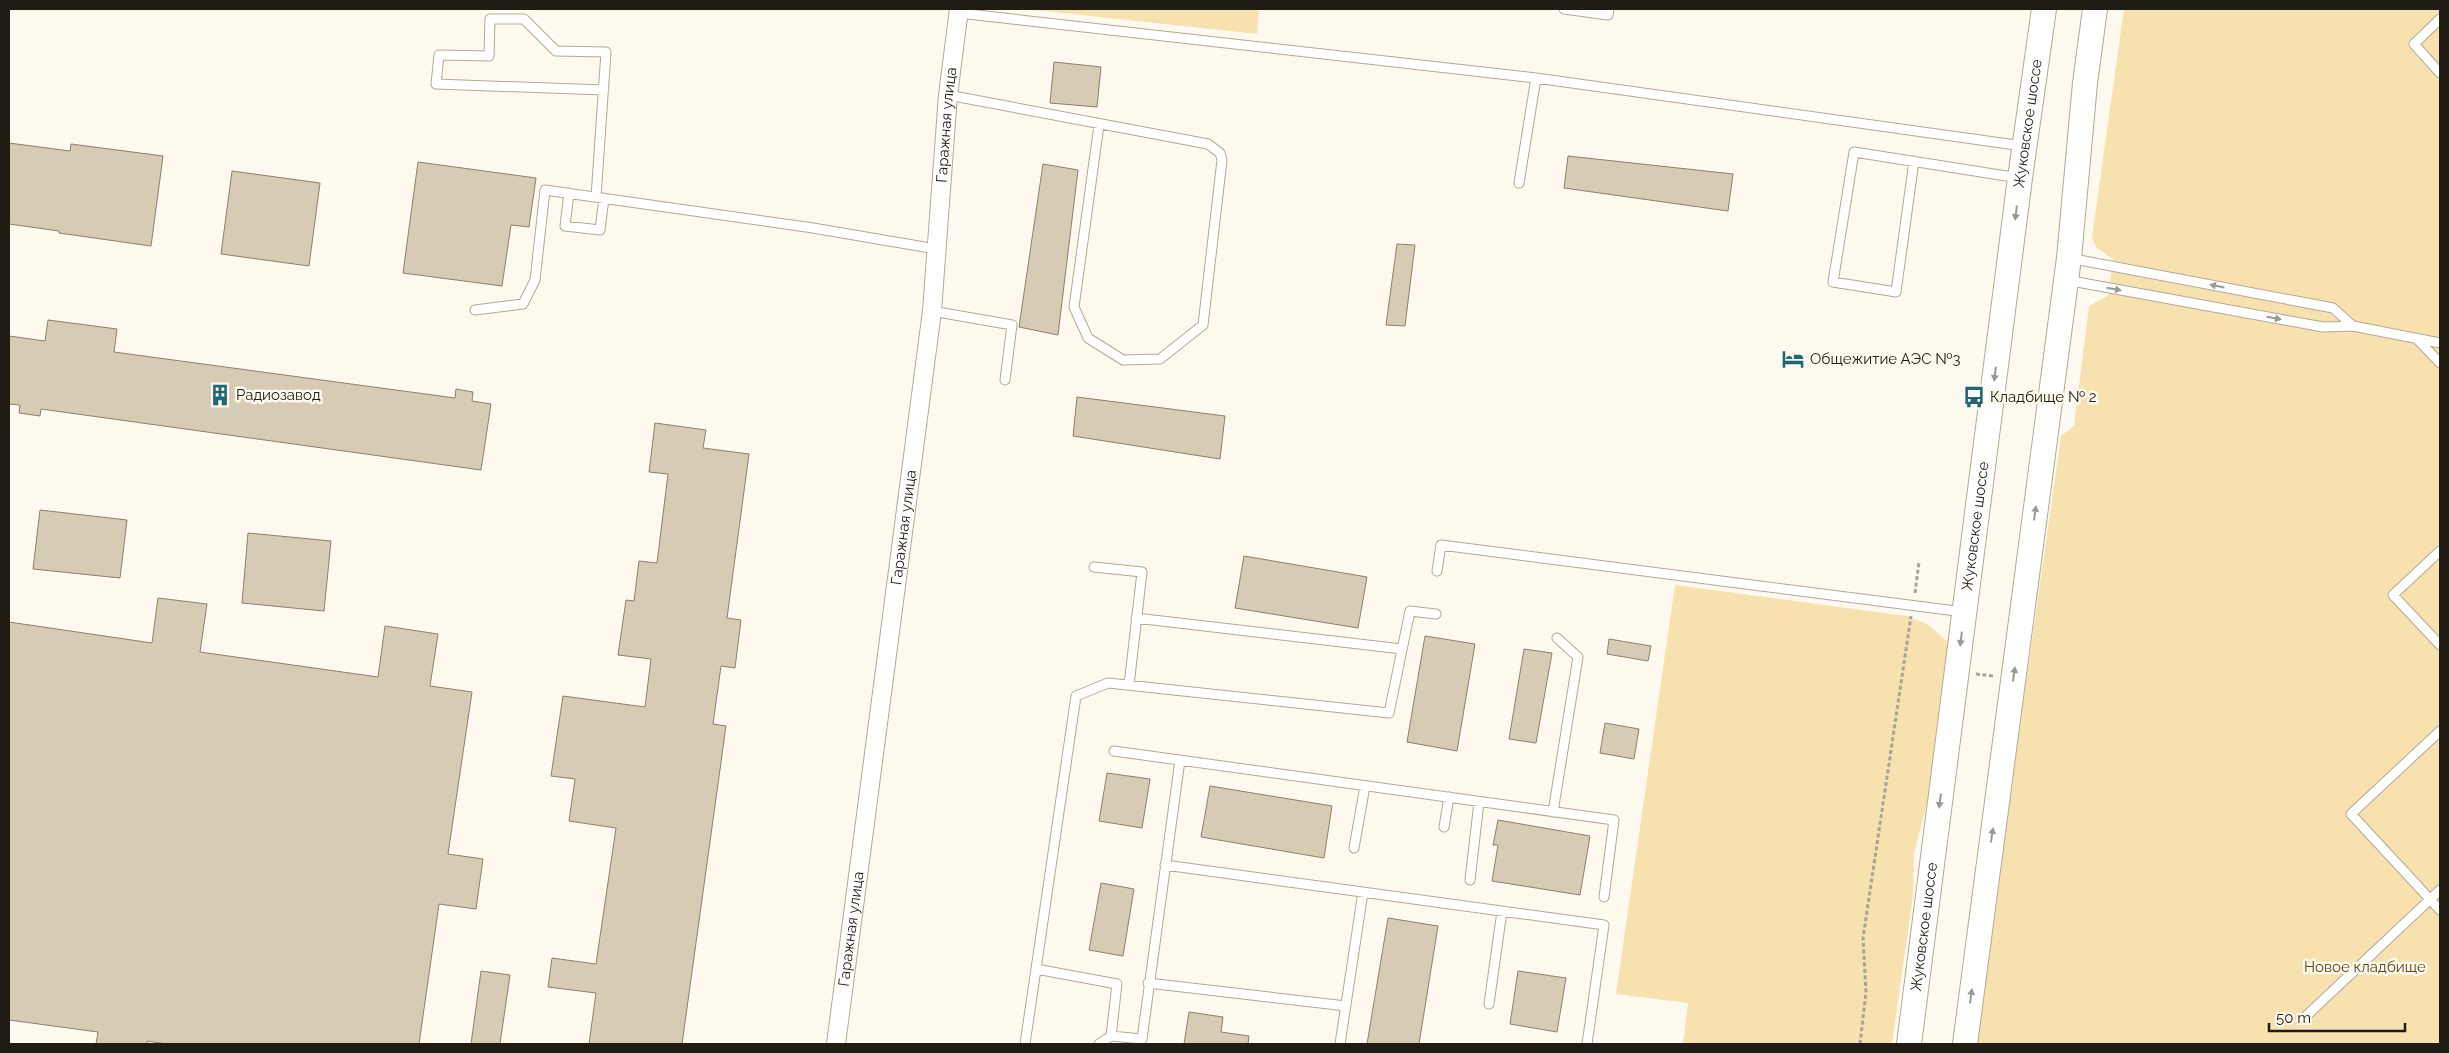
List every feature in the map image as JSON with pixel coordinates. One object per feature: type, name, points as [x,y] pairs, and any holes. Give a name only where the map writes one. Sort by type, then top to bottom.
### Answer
[{"type":"main road","name":"Жуковское шоссе","points":[[1909,1044],[2024,146],[2044,9]]},
{"type":"main road","points":[[1965,1044],[2068,269],[2085,82],[2096,9]]},
{"type":"street","name":"Гаражная улица","points":[[836,1044],[932,310],[948,95],[959,11]]},
{"type":"lane","points":[[1564,9],[1608,15],[1609,9]]},
{"type":"lane","points":[[959,11],[1536,78],[2024,146]]},
{"type":"lane","points":[[569,193],[565,226],[600,230],[606,52],[556,51],[524,20],[490,19],[488,56],[439,55],[436,84],[604,90]]},
{"type":"lane","points":[[2440,19],[2414,44],[2440,73]]},
{"type":"lane","points":[[1519,182],[1536,78]]},
{"type":"lane","points":[[948,95],[1099,125],[1208,144],[1220,153],[1222,160],[1203,325],[1160,359],[1123,360],[1088,338],[1074,307],[1099,125]]},
{"type":"lane","points":[[1914,161],[1896,292],[1833,282],[1854,152],[1918,162],[2020,178]]},
{"type":"lane","points":[[474,310],[523,304],[535,280],[545,190],[814,228],[936,249]]},
{"type":"lane","points":[[2068,269],[2333,308],[2353,326]]},
{"type":"lane","points":[[2068,269],[2323,327],[2353,326],[2440,343]]},
{"type":"lane","points":[[932,310],[1012,325],[1005,380]]},
{"type":"lane","points":[[2417,339],[2440,364]]},
{"type":"lane","points":[[1437,571],[1442,545],[1964,612]]},
{"type":"lane","points":[[2440,551],[2393,595],[2440,645]]},
{"type":"lane","points":[[1094,567],[1142,572],[1129,686]]},
{"type":"lane","points":[[1025,1044],[1076,696],[1108,683],[1389,713],[1410,610],[1436,614]]},
{"type":"lane","points":[[1136,618],[1402,649]]},
{"type":"lane","points":[[1552,812],[1578,657],[1557,638]]},
{"type":"lane","points":[[2440,731],[2351,814],[2440,910]]},
{"type":"lane","points":[[1114,751],[1614,820],[1604,897]]},
{"type":"lane","points":[[1099,1044],[1111,1036],[1142,1039],[1148,983],[1180,760]]},
{"type":"lane","points":[[1354,848],[1365,786]]},
{"type":"lane","points":[[1444,827],[1449,798]]},
{"type":"lane","points":[[1470,880],[1479,802]]},
{"type":"lane","points":[[1165,865],[1604,925],[1587,1044]]},
{"type":"lane","points":[[2304,1018],[2440,890]]},
{"type":"lane","points":[[1340,1044],[1363,892]]},
{"type":"lane","points":[[1489,1004],[1502,911]]},
{"type":"lane","points":[[1036,969],[1117,984],[1111,1036]]},
{"type":"lane","points":[[1148,983],[1346,1006]]},
{"type":"path","points":[[1860,1044],[1866,992],[1863,938],[1919,562]]},
{"type":"green space","points":[[1026,9],[1247,9],[1259,11],[1257,34]]},
{"type":"green space","name":"Новое кладбище","points":[[2124,9],[2440,9],[2440,1044],[1977,1044],[2061,436],[2074,426],[2089,306],[2108,296],[2113,259],[2096,247],[2092,237]]},
{"type":"green space","points":[[1675,585],[1907,616],[1927,624],[1948,642],[1950,651],[1929,796],[1914,853],[1913,896],[1892,1044],[1683,1044],[1688,1003],[1616,994]]},
{"type":"building","points":[[1054,62],[1101,67],[1097,107],[1050,103]]},
{"type":"building","points":[[9,143],[70,151],[71,144],[163,156],[151,246],[9,224]]},
{"type":"building","points":[[1568,156],[1733,174],[1728,211],[1564,188]]},
{"type":"building","points":[[418,162],[536,178],[529,227],[511,225],[502,286],[403,273]]},
{"type":"building","points":[[1043,164],[1078,170],[1058,335],[1019,327]]},
{"type":"building","points":[[232,171],[320,183],[309,266],[221,254]]},
{"type":"building","points":[[1397,244],[1415,245],[1405,326],[1386,325]]},
{"type":"building","name":"Радиозавод","points":[[48,320],[117,329],[114,352],[455,398],[456,389],[473,392],[472,401],[491,404],[481,470],[41,409],[40,416],[19,413],[20,405],[9,404],[9,336],[45,341]]},
{"type":"building","points":[[1077,397],[1225,416],[1220,459],[1073,436]]},
{"type":"building","points":[[655,423],[706,430],[703,448],[749,454],[727,618],[741,620],[735,668],[721,666],[713,724],[726,726],[682,1044],[589,1044],[596,993],[548,987],[552,958],[596,964],[616,828],[569,821],[575,779],[551,776],[563,696],[645,707],[651,659],[618,655],[626,600],[634,601],[639,561],[657,563],[668,474],[649,472]]},
{"type":"building","points":[[40,510],[127,520],[120,578],[33,569]]},
{"type":"building","points":[[248,533],[331,541],[324,611],[242,603]]},
{"type":"building","points":[[1244,556],[1367,577],[1358,628],[1235,608]]},
{"type":"building","points":[[158,598],[207,604],[200,652],[378,677],[385,626],[438,634],[430,686],[472,692],[448,854],[483,859],[476,909],[439,904],[419,1044],[167,1044],[147,1041],[147,1044],[96,1044],[98,1032],[9,1020],[9,622],[152,643]]},
{"type":"building","points":[[1425,636],[1475,644],[1457,751],[1407,742]]},
{"type":"building","points":[[1609,639],[1651,646],[1648,661],[1607,654]]},
{"type":"building","points":[[1524,649],[1552,653],[1536,743],[1509,739]]},
{"type":"building","points":[[1605,723],[1639,729],[1634,759],[1600,753]]},
{"type":"building","points":[[1107,773],[1150,779],[1142,828],[1099,821]]},
{"type":"building","points":[[1210,786],[1332,806],[1324,858],[1201,837]]},
{"type":"building","points":[[1498,820],[1590,836],[1580,895],[1492,881],[1498,845],[1493,845]]},
{"type":"building","points":[[1101,883],[1134,889],[1123,956],[1089,950]]},
{"type":"building","points":[[1388,918],[1438,926],[1419,1044],[1367,1044]]},
{"type":"building","points":[[481,971],[510,975],[500,1044],[471,1044]]},
{"type":"building","points":[[1518,971],[1566,978],[1557,1032],[1510,1024]]},
{"type":"building","points":[[1189,1012],[1223,1017],[1221,1032],[1249,1036],[1248,1044],[1184,1044]]},
{"type":"place","name":"Общежитие АЭС №3","points":[[1793,359]]},
{"type":"place","name":"Радиозавод","points":[[220,395]]},
{"type":"place","name":"Кладбище № 2","points":[[1974,397]]}]
